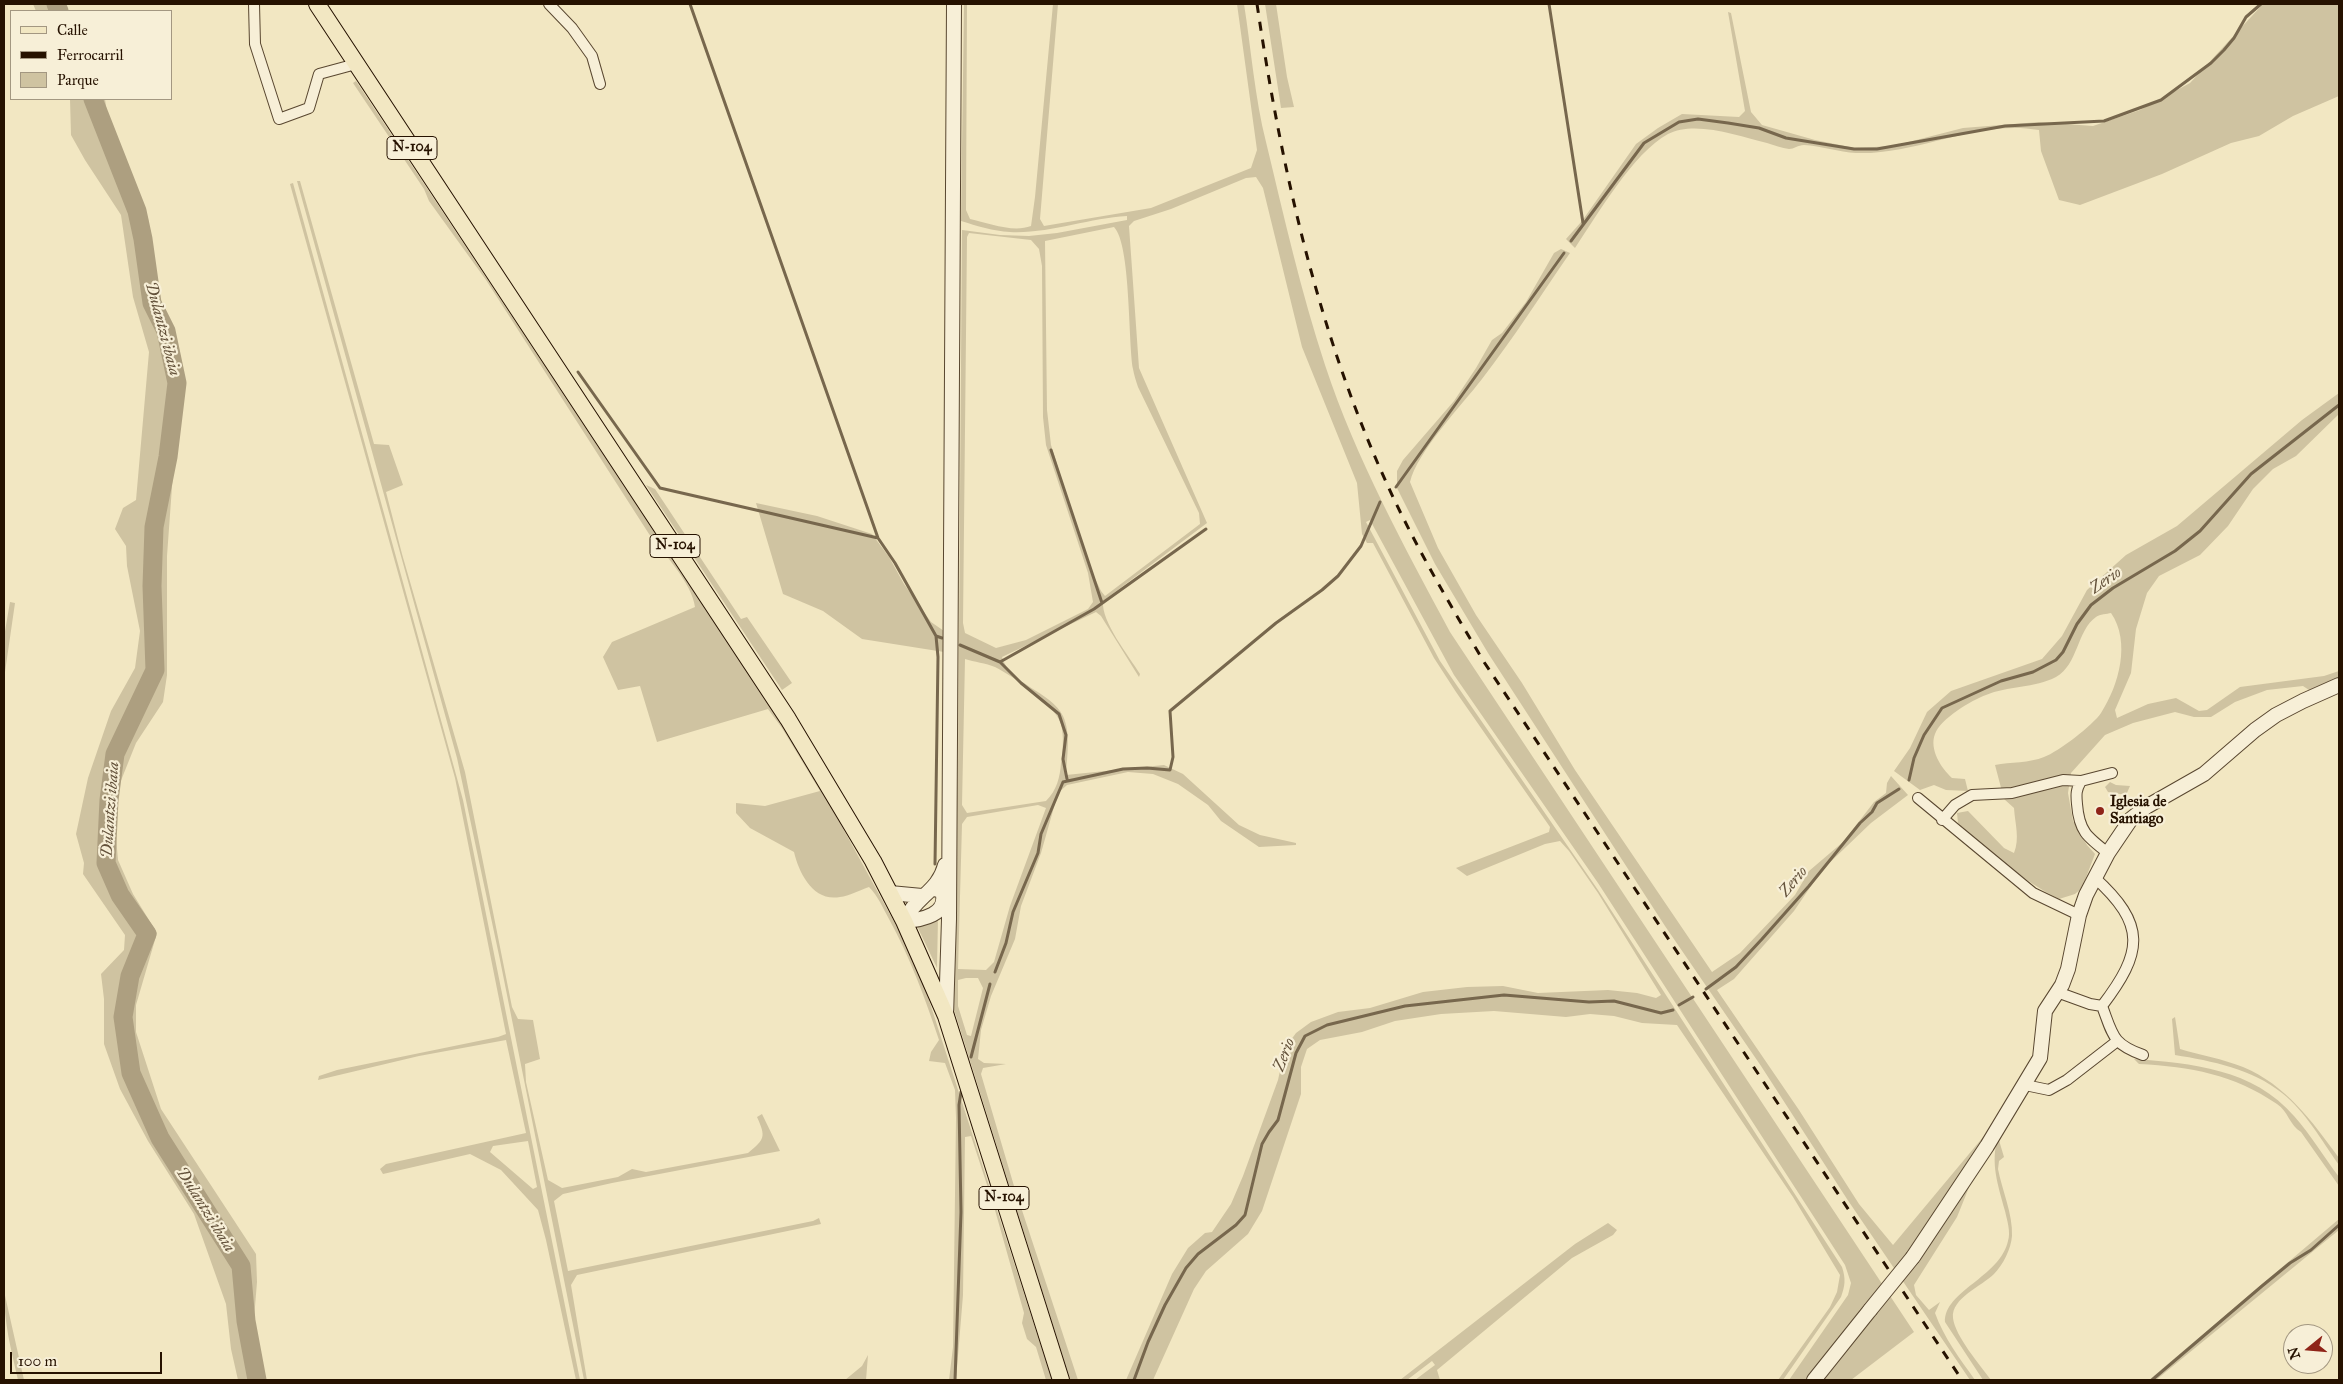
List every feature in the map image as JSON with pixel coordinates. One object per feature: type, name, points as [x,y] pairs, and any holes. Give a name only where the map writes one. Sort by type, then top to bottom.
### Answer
[{"type":"main road","name":"N-104","points":[[317,4],[788,718],[890,893],[946,1016],[1061,1380]]},
{"type":"street","points":[[254,4],[255,44],[280,119],[309,108],[319,74],[356,64]]},
{"type":"street","points":[[549,4],[572,28],[592,56],[600,84]]},
{"type":"street","points":[[946,1016],[937,895],[948,852],[954,4]]},
{"type":"street","points":[[1814,1380],[1913,1257],[2025,1085],[2040,1058],[2045,1012],[2068,969],[2079,915],[2094,878],[2131,819],[2146,807],[2204,774],[2255,730],[2276,715],[2303,700],[2339,685]]},
{"type":"street","points":[[1942,820],[1955,804],[1972,796],[2012,793],[2063,780],[2081,782],[2112,773]]},
{"type":"street","points":[[2081,782],[2076,791],[2079,823],[2087,836],[2108,853]]},
{"type":"street","points":[[1918,798],[1942,820],[2033,893],[2079,915]]},
{"type":"street","points":[[2094,878],[2112,893],[2128,919],[2135,938],[2130,963],[2102,1006]]},
{"type":"street","points":[[890,893],[937,895]]},
{"type":"street","points":[[904,921],[937,895]]},
{"type":"street","points":[[904,921],[922,920],[936,912],[943,903],[937,895]]},
{"type":"street","points":[[2057,992],[2090,1004],[2102,1006]]},
{"type":"street","points":[[2102,1006],[2116,1042],[2129,1050],[2143,1055]]},
{"type":"street","points":[[2025,1085],[2049,1090],[2067,1080],[2116,1042]]},
{"type":"green space","points":[[33,4],[62,4],[64,10],[36,10]]},
{"type":"green space","points":[[964,4],[967,4],[966,210],[970,219],[1000,227],[1024,228],[1031,226],[1035,197],[1053,4],[1058,4],[1040,219],[1044,226],[1151,208],[1251,168],[1257,150],[1237,4],[1244,4],[1262,126],[1308,310],[1337,400],[1366,468],[1398,535],[1450,632],[1914,1332],[1851,1380],[1821,1380],[1870,1301],[1806,1380],[1789,1380],[1848,1295],[1851,1283],[1845,1265],[1598,883],[1454,675],[1370,520],[1366,522],[1440,661],[1598,890],[1842,1267],[1844,1279],[1841,1297],[1783,1380],[1778,1380],[1830,1307],[1837,1292],[1840,1275],[1793,1197],[1677,1025],[1642,1023],[1614,1016],[1590,1014],[1566,1017],[1494,1011],[1441,1014],[1395,1021],[1362,1032],[1320,1040],[1307,1049],[1301,1067],[1301,1094],[1262,1211],[1248,1234],[1206,1271],[1194,1289],[1153,1380],[1126,1380],[1172,1274],[1188,1248],[1205,1233],[1212,1232],[1231,1204],[1278,1080],[1285,1048],[1296,1033],[1311,1022],[1338,1012],[1370,1008],[1423,992],[1467,987],[1503,986],[1538,993],[1608,990],[1637,993],[1656,998],[1661,995],[1598,893],[1560,841],[1545,844],[1467,876],[1456,868],[1549,832],[1550,827],[1434,658],[1373,543],[1367,543],[1362,534],[1357,483],[1302,347],[1263,188],[1256,177],[1246,178],[1171,209],[1134,221],[1129,226],[1139,368],[1207,523],[1103,601],[1106,619],[1140,674],[1139,677],[1101,616],[1096,612],[1002,657],[1006,667],[1013,675],[1050,700],[1063,716],[1068,737],[1066,775],[1164,765],[1183,774],[1239,825],[1260,835],[1296,843],[1296,845],[1259,847],[1221,821],[1208,805],[1178,784],[1153,774],[1128,772],[1067,785],[1058,793],[1041,853],[1021,906],[1015,939],[991,996],[981,1030],[978,1059],[984,1063],[1006,1064],[983,1068],[981,1074],[1014,1186],[1078,1380],[1070,1380],[951,1000],[958,764],[962,230],[1000,235],[1029,236],[1057,233],[1127,220],[1127,216],[1025,232],[997,231],[961,221]],"holes":[[[1114,227],[1119,237],[1126,272],[1131,355],[1135,378],[1199,513],[1200,524],[1105,596],[1088,564],[1051,445],[1047,410],[1045,241]],[[969,233],[1031,240],[1039,249],[1042,266],[1043,417],[1046,445],[1088,573],[1093,602],[1088,609],[1026,640],[996,648],[965,633],[963,623],[967,237]],[[965,659],[995,667],[1023,684],[1042,700],[1051,708],[1061,724],[1063,744],[1059,778],[1053,792],[1046,801],[967,813],[962,805]],[[1038,805],[1046,808],[1010,906],[994,962],[986,970],[958,969],[962,824],[967,817]],[[978,978],[983,988],[971,1036],[967,1035],[958,1006],[958,980]]]},
{"type":"green space","points":[[1265,4],[1276,4],[1287,77],[1294,107],[1281,108]]},
{"type":"green space","points":[[2263,4],[2339,4],[2339,96],[2293,116],[2259,136],[2231,143],[2162,174],[2080,205],[2059,200],[2041,151],[2039,130],[1993,129],[1902,149],[1856,153],[1804,145],[1789,149],[1730,133],[1691,129],[1679,130],[1668,134],[1655,143],[1629,169],[1575,248],[1566,239],[1582,221],[1636,144],[1658,128],[1682,114],[1739,117],[1745,111],[1728,12],[1731,13],[1751,112],[1762,125],[1815,140],[1855,148],[1893,146],[1963,128],[2039,122],[2093,126],[2140,110],[2190,83]]},
{"type":"green space","points":[[356,81],[800,752],[903,938],[926,991],[1052,1380],[1046,1380],[1036,1347],[1027,1339],[1022,1323],[1024,1313],[993,1203],[971,1136],[965,1137],[963,1295],[956,1380],[949,1380],[953,1347],[955,1090],[945,1063],[929,1061],[931,1052],[939,1040],[923,993],[904,948],[880,902],[869,887],[840,897],[822,895],[804,877],[794,852],[750,828],[736,813],[736,803],[765,806],[820,791],[782,728],[768,709],[657,742],[640,686],[618,690],[603,657],[612,642],[695,607],[689,588],[649,534],[486,280],[429,201],[424,189],[353,83]]},
{"type":"green space","points":[[70,100],[105,100],[108,119],[131,187],[148,218],[156,306],[173,349],[179,390],[167,556],[167,675],[163,702],[136,743],[118,788],[115,826],[118,860],[133,894],[157,933],[136,1005],[136,1032],[161,1109],[256,1254],[257,1282],[253,1331],[262,1380],[238,1380],[231,1349],[226,1304],[194,1214],[148,1141],[120,1089],[104,1044],[104,999],[101,974],[124,950],[125,935],[83,874],[84,863],[76,834],[88,778],[111,711],[135,668],[140,631],[127,566],[126,546],[115,529],[123,508],[136,500],[149,352],[133,297],[121,215],[71,135]]},
{"type":"green space","points":[[297,181],[300,181],[374,444],[389,445],[403,485],[386,492],[465,772],[512,1007],[518,1019],[533,1020],[540,1059],[525,1064],[526,1082],[548,1180],[562,1188],[618,1177],[632,1169],[646,1172],[748,1153],[761,1141],[763,1133],[757,1117],[762,1114],[780,1151],[563,1194],[554,1201],[568,1271],[813,1221],[819,1218],[821,1224],[577,1275],[571,1285],[587,1380],[584,1380],[500,960],[457,758]]},
{"type":"green space","points":[[293,183],[463,800],[580,1380],[576,1380],[538,1210],[501,1170],[470,1154],[383,1174],[380,1169],[386,1164],[526,1133],[506,1040],[419,1056],[318,1080],[319,1076],[337,1070],[506,1034],[455,778],[290,184]],"holes":[[[528,1141],[537,1187],[533,1189],[490,1152],[493,1146]]]},
{"type":"green space","points":[[1561,249],[1570,253],[1516,333],[1421,457],[1410,482],[1438,548],[1476,615],[1522,683],[1575,770],[1712,972],[1740,953],[1795,895],[1809,871],[1843,842],[1874,802],[1886,793],[1887,783],[1891,776],[1908,795],[1871,823],[1822,870],[1794,911],[1734,979],[1717,990],[1799,1110],[1859,1204],[1893,1245],[1989,1130],[1939,1209],[1913,1265],[1950,1215],[1972,1180],[1957,1217],[1914,1285],[1916,1295],[1929,1310],[1940,1302],[1935,1313],[1943,1331],[1975,1380],[1970,1380],[1847,1199],[1761,1066],[1665,926],[1488,653],[1435,564],[1397,488],[1397,471],[1403,460],[1454,401],[1492,340],[1502,333],[1526,302],[1554,253]]},
{"type":"green space","points":[[2339,393],[2339,414],[2296,456],[2273,469],[2253,489],[2228,526],[2200,555],[2159,576],[2147,593],[2136,629],[2131,673],[2115,710],[2117,718],[2148,704],[2176,698],[2199,711],[2207,710],[2240,687],[2324,676],[2339,671],[2339,678],[2309,690],[2303,686],[2267,690],[2235,702],[2211,717],[2194,717],[2175,712],[2133,723],[2105,735],[2071,773],[2068,793],[2073,821],[2087,845],[2095,854],[2082,888],[2075,894],[2059,899],[2031,883],[1993,854],[1958,823],[1957,813],[1968,811],[2004,848],[2014,853],[2017,836],[2014,808],[2004,799],[1995,765],[2038,759],[2050,754],[2083,731],[2101,713],[2113,690],[2120,663],[2120,637],[2117,624],[2111,613],[2098,616],[2090,623],[2069,664],[2056,677],[2048,681],[1994,692],[1980,697],[1950,716],[1938,728],[1934,740],[1937,758],[1952,778],[1965,779],[1968,791],[1946,790],[1934,785],[1920,790],[1894,771],[1910,748],[1927,712],[1951,691],[2042,659],[2062,636],[2087,590],[2126,555],[2177,526],[2302,420]]},
{"type":"green space","points":[[646,485],[655,489],[741,619],[747,617],[792,683],[782,690]]},
{"type":"green space","points":[[756,503],[817,516],[872,534],[931,622],[944,631],[944,652],[862,639],[823,611],[783,594]]},
{"type":"green space","points":[[10,602],[15,603],[4,679],[4,637]]},
{"type":"green space","points":[[2110,782],[2116,785],[2130,786],[2126,795],[2108,792],[2105,787]]},
{"type":"green space","points":[[938,918],[937,968],[917,926]]},
{"type":"green space","points":[[2175,1017],[2180,1049],[2243,1067],[2272,1084],[2297,1105],[2319,1131],[2339,1158],[2339,1165],[2298,1108],[2282,1093],[2258,1078],[2231,1067],[2175,1055],[2172,1019]]},
{"type":"green space","points":[[2134,1059],[2199,1066],[2241,1078],[2260,1088],[2278,1100],[2300,1123],[2339,1177],[2339,1186],[2284,1110],[2261,1094],[2228,1079],[2211,1074],[2176,1067],[2139,1064]]},
{"type":"green space","points":[[1998,1137],[2004,1157],[1999,1161],[1998,1169],[2012,1228],[2010,1246],[1994,1274],[1968,1293],[1957,1304],[1953,1318],[1963,1342],[1991,1380],[1983,1380],[1945,1322],[1947,1311],[1953,1301],[1995,1264],[2003,1254],[2008,1241],[2008,1226],[1995,1165]]},
{"type":"green space","points":[[2339,1219],[2339,1230],[2156,1380],[2149,1380]]},
{"type":"green space","points":[[1608,1223],[1617,1230],[1613,1235],[1572,1258],[1437,1370],[1440,1380],[1415,1380],[1435,1365],[1432,1361],[1407,1380],[1400,1380],[1575,1244]]},
{"type":"green space","points":[[4,1291],[24,1380],[18,1380],[13,1358],[4,1303]]},
{"type":"green space","points":[[868,1355],[866,1380],[845,1380],[862,1366]]},
{"type":"waterway","name":"Dulantzi ibaia","points":[[56,4],[59,10]]},
{"type":"waterway","points":[[690,4],[878,538],[895,563],[936,636],[942,638]]},
{"type":"waterway","points":[[1549,4],[1583,223]]},
{"type":"waterway","points":[[1571,241],[1644,143],[1679,122],[1698,119],[1728,123],[1759,128],[1786,138],[1854,149],[1877,149],[2005,126],[2104,121],[2161,100],[2211,63],[2234,38],[2246,17],[2261,4]]},
{"type":"waterway","name":"Dulantzi ibaia","points":[[93,100],[137,211],[152,303],[166,331],[177,383],[168,457],[154,527],[152,586],[155,670],[115,754],[109,800],[106,863],[120,895],[147,934],[130,976],[123,1017],[131,1073],[160,1138],[241,1266],[246,1321],[257,1380]]},
{"type":"waterway","points":[[1396,487],[1564,253]]},
{"type":"waterway","points":[[578,372],[660,488],[878,538]]},
{"type":"waterway","name":"Zerio","points":[[1909,780],[1914,758],[1924,735],[1942,708],[2001,681],[2033,672],[2056,660],[2063,652],[2077,624],[2091,605],[2113,588],[2175,551],[2200,531],[2251,474],[2339,405]]},
{"type":"waterway","points":[[1051,450],[1102,603]]},
{"type":"waterway","points":[[995,972],[1006,943],[1013,912],[1038,853],[1041,834],[1063,782],[1123,769],[1147,768],[1170,770],[1173,757],[1170,711],[1276,623],[1338,576],[1361,546],[1380,502]]},
{"type":"waterway","points":[[1000,662],[1094,609],[1206,529]]},
{"type":"waterway","points":[[935,864],[938,657],[936,636]]},
{"type":"waterway","points":[[960,645],[1000,662],[1021,683],[1059,714],[1066,735],[1063,759],[1067,779]]},
{"type":"waterway","name":"Zerio","points":[[1706,989],[1736,967],[1809,886],[1860,823],[1872,812],[1877,803],[1899,789]]},
{"type":"waterway","points":[[971,1057],[990,984]]},
{"type":"waterway","name":"Zerio","points":[[1134,1380],[1148,1342],[1165,1305],[1186,1268],[1198,1254],[1236,1225],[1245,1215],[1262,1144],[1278,1120],[1296,1053],[1305,1036],[1327,1025],[1405,1006],[1504,995],[1589,1002],[1614,1001],[1661,1013],[1673,1010]]},
{"type":"waterway","name":"Zerio","points":[[1679,1005],[1693,997]]},
{"type":"waterway","points":[[955,1380],[961,1212],[959,1105],[961,1092]]},
{"type":"waterway","points":[[2152,1380],[2262,1286],[2290,1263],[2311,1250],[2339,1225]]},
{"type":"railway","points":[[1257,4],[1267,67],[1292,193],[1324,317],[1344,378],[1367,438],[1403,518],[1484,662],[1962,1380]]},
{"type":"place","name":"Iglesia de Santiago","points":[[2100,811]]}]
